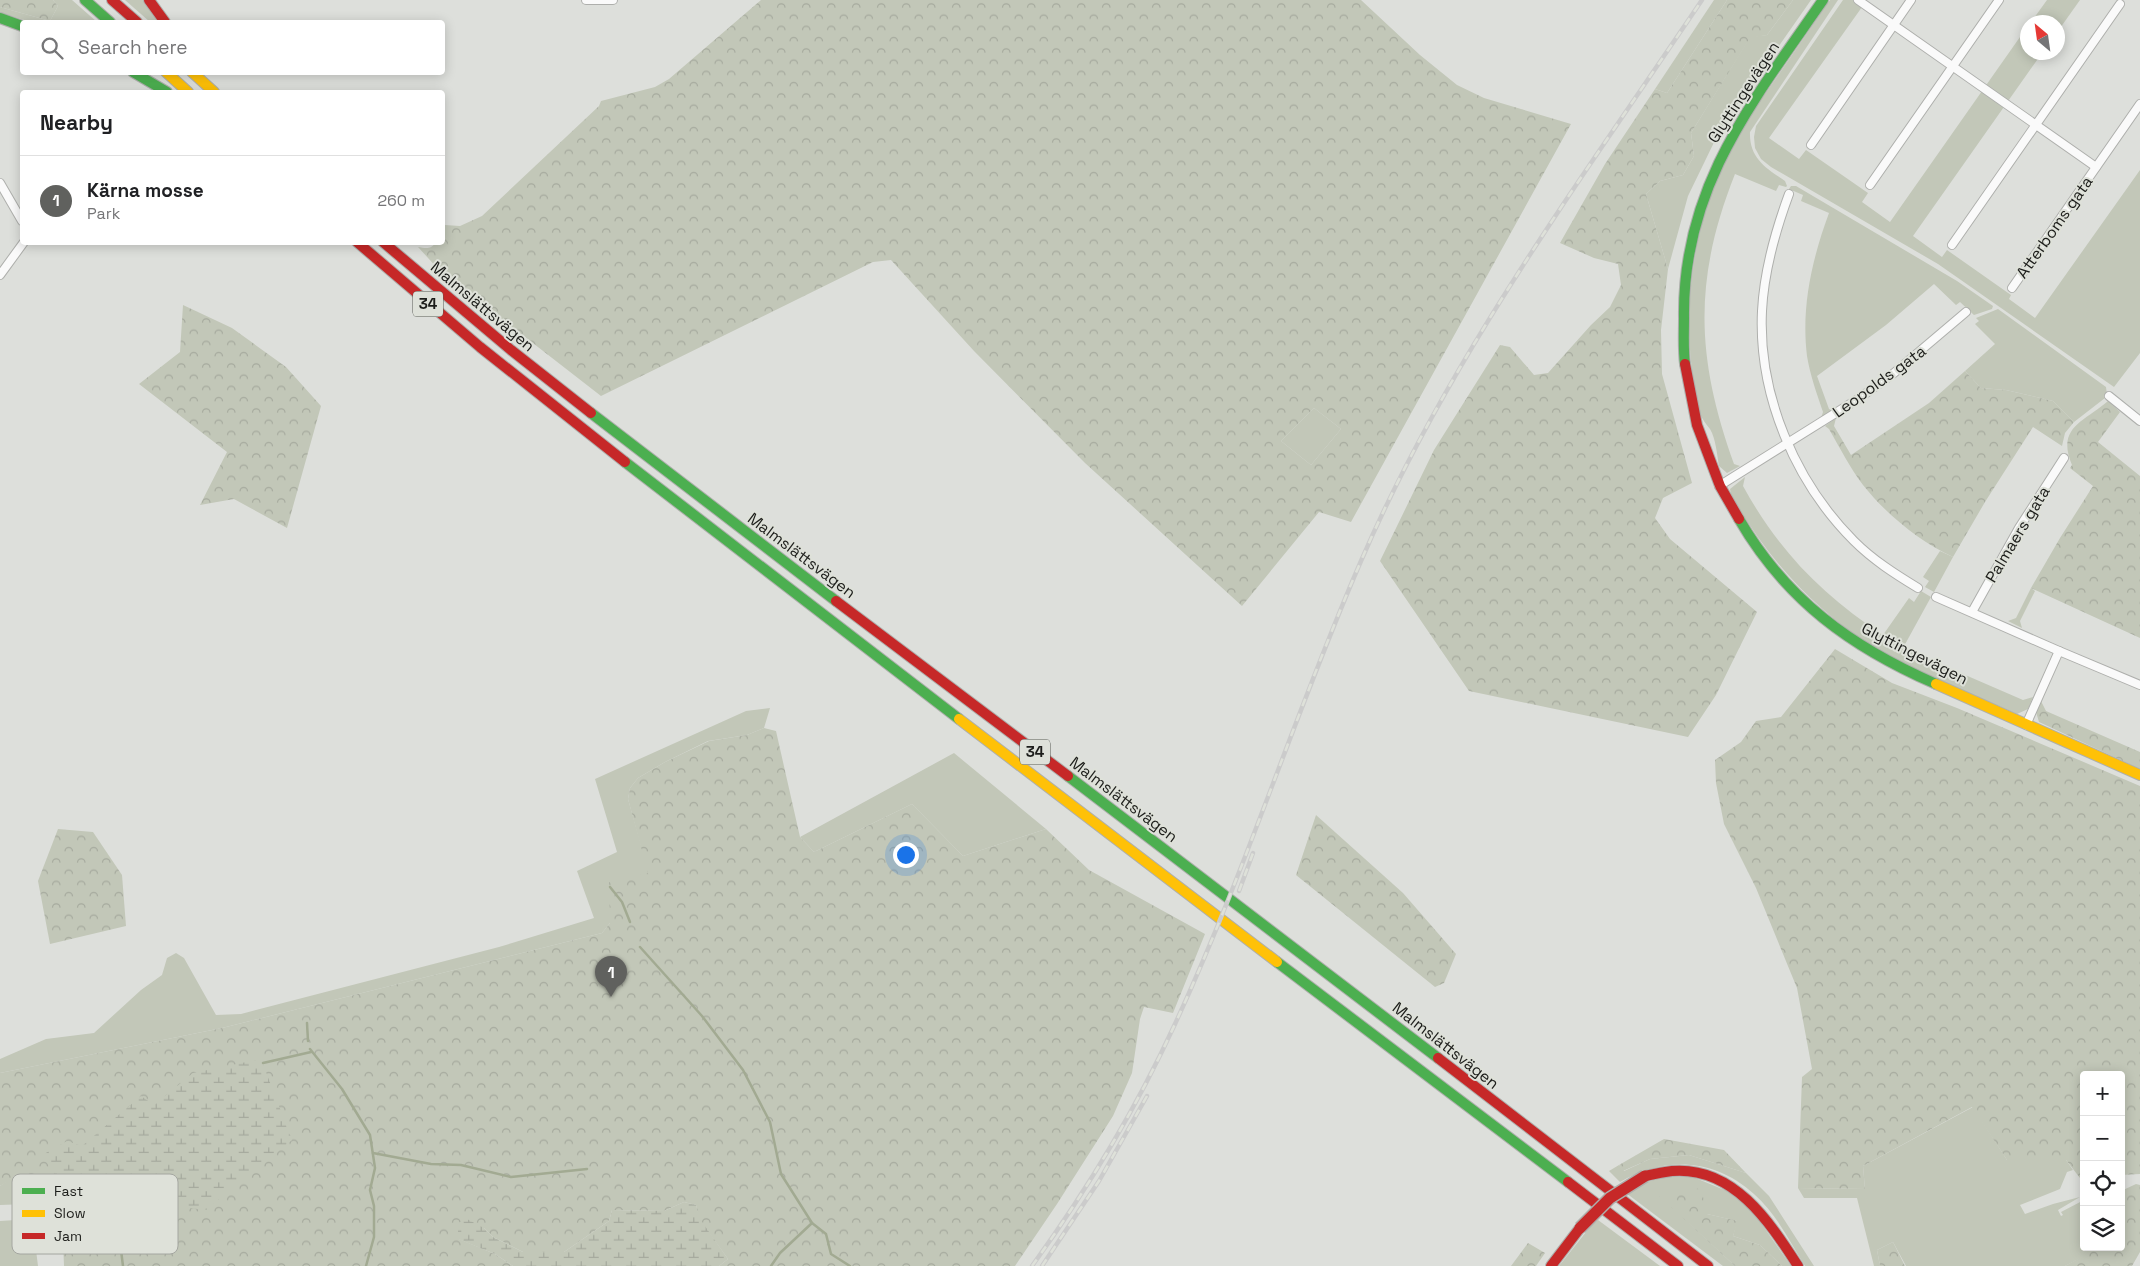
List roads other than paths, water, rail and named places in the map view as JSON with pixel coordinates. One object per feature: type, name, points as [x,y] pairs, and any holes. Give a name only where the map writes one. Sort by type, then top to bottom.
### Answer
[{"type":"main road","points":[[85,0],[108,20]]},
{"type":"main road","points":[[112,0],[135,20]]},
{"type":"main road","points":[[149,0],[164,20]]},
{"type":"main road","name":"Glyttingevägen","points":[[1824,0],[1730,138],[1706,190],[1691,241],[1683,317],[1686,370],[1689,395],[1696,422],[1719,486],[1738,520],[1775,572],[1808,607],[1873,654],[2026,725],[2140,775]]},
{"type":"main road","points":[[0,18],[20,25]]},
{"type":"main road","points":[[138,75],[164,90]]},
{"type":"main road","points":[[169,75],[186,90]]},
{"type":"main road","points":[[195,75],[212,90]]},
{"type":"main road","points":[[206,75],[218,90]]},
{"type":"main road","name":"Malmslättsvägen","points":[[360,245],[499,364],[606,448],[1095,824],[1272,956],[1678,1266]]},
{"type":"main road","name":"Malmslättsvägen","points":[[387,245],[511,350],[618,435],[1286,941],[1708,1266]]},
{"type":"main road","points":[[1552,1266],[1580,1228],[1602,1203],[1623,1187],[1660,1171],[1692,1172],[1711,1176],[1733,1186],[1751,1200],[1768,1220],[1798,1266]]},
{"type":"street","points":[[586,0],[613,0]]},
{"type":"street","name":"Atterboms gata","points":[[1858,0],[2096,167]]},
{"type":"street","points":[[1811,145],[1911,0]]},
{"type":"street","points":[[1870,186],[2000,0]]},
{"type":"street","points":[[1952,245],[2120,4]]},
{"type":"street","name":"Atterboms gata","points":[[2012,288],[2140,104]]},
{"type":"street","points":[[0,183],[20,218]]},
{"type":"street","points":[[1789,194],[1777,226],[1769,258],[1762,312],[1763,352],[1768,382],[1787,444],[1807,480],[1834,520],[1876,560],[1918,588]]},
{"type":"street","points":[[0,274],[22,245]]},
{"type":"street","name":"Leopolds gata","points":[[1719,486],[1850,404],[1894,372],[1966,312]]},
{"type":"street","points":[[2109,396],[2140,421]]},
{"type":"street","name":"Palmaers gata","points":[[1972,612],[2018,528],[2064,458]]},
{"type":"street","points":[[1936,597],[2140,685]]},
{"type":"street","points":[[2026,725],[2058,651]]},
{"type":"waterway","points":[[610,887],[622,902],[630,922]]},
{"type":"waterway","points":[[640,947],[702,1016],[743,1070],[770,1122],[781,1174],[812,1223],[826,1234],[831,1254],[850,1266]]},
{"type":"waterway","points":[[307,1023],[308,1041]]},
{"type":"waterway","points":[[310,1049],[342,1089],[370,1135],[375,1168],[370,1190],[374,1206],[374,1237],[366,1266]]},
{"type":"waterway","points":[[263,1063],[311,1052]]},
{"type":"waterway","points":[[373,1153],[431,1164],[461,1165],[511,1177],[587,1169]]},
{"type":"waterway","points":[[771,1266],[780,1253],[812,1223]]},
{"type":"waterway","points":[[121,1254],[123,1266]]},
{"type":"railway","points":[[1032,1266],[1110,1148],[1160,1056],[1224,909],[1314,676],[1361,561],[1396,486],[1434,414],[1475,342],[1518,273],[1702,0]]},
{"type":"railway","points":[[1239,891],[1253,853]]},
{"type":"railway","points":[[1042,1266],[1099,1181],[1147,1096]]},
{"type":"place","name":"Kärna mosse","points":[[611,997]]}]
